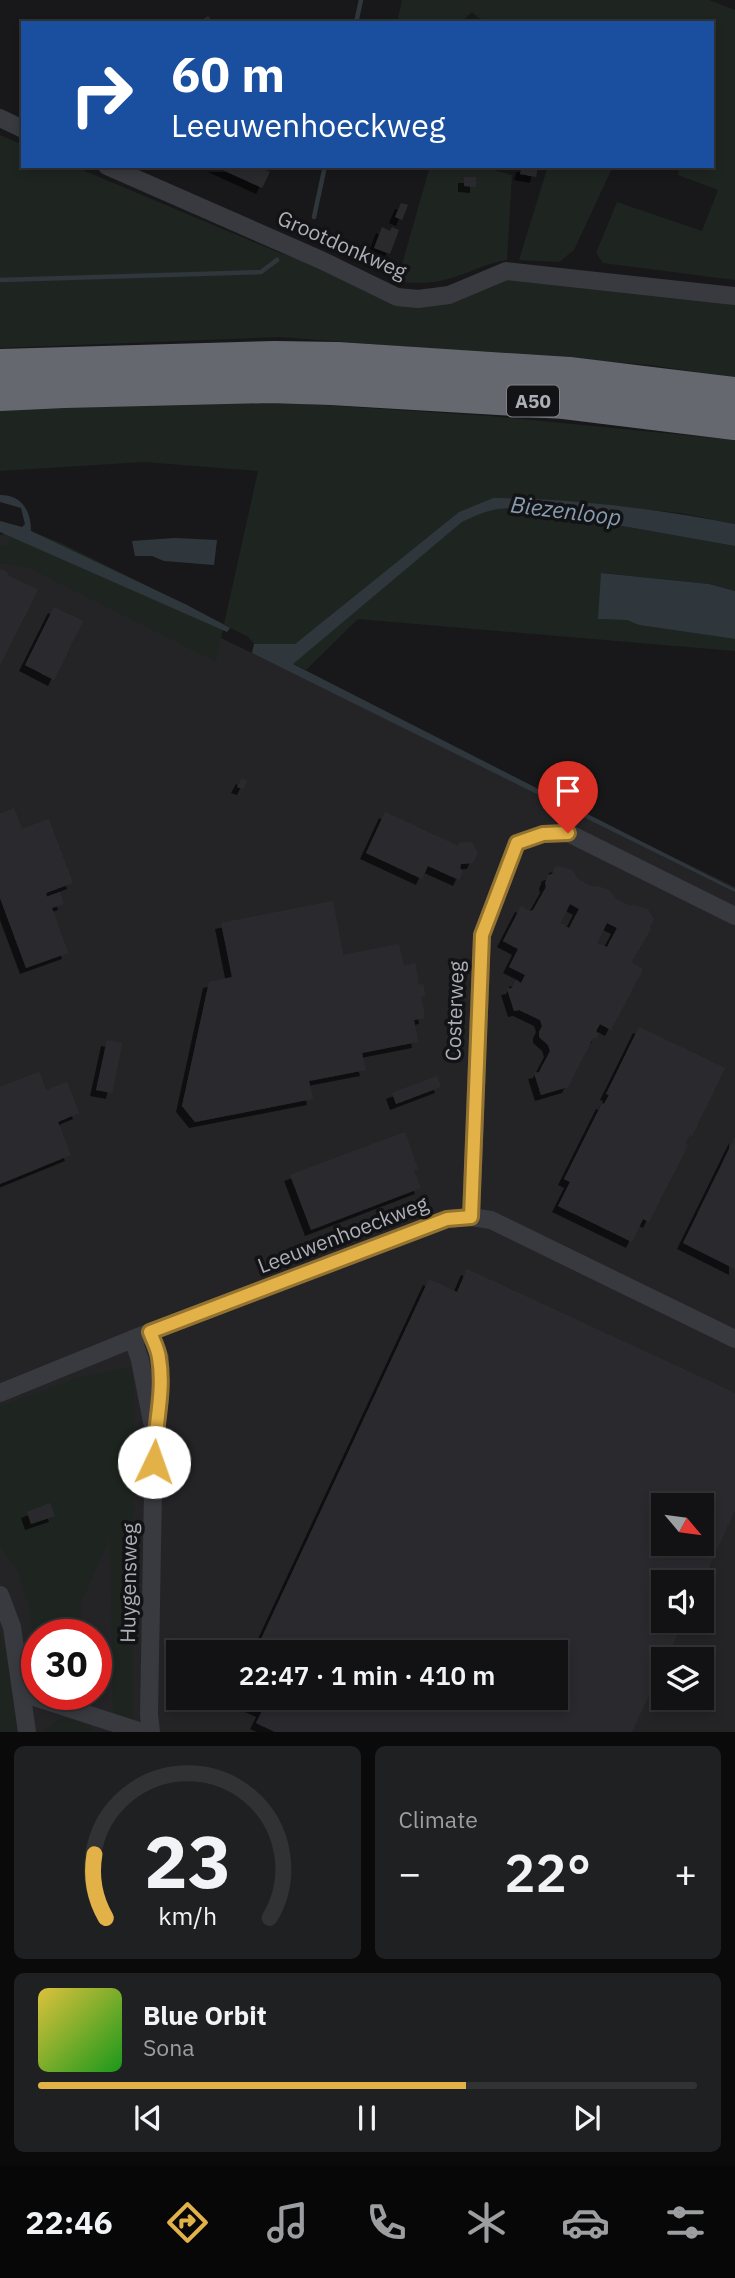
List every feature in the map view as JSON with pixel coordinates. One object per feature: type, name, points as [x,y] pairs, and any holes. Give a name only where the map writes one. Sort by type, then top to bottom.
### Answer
[{"type":"highway","name":"A50","points":[[0,396],[273,372],[338,358],[569,373],[735,394]]},
{"type":"highway","name":"A50","points":[[0,365],[273,372],[331,388],[564,403],[735,424]]},
{"type":"street","points":[[0,118],[21,128]]},
{"type":"street","name":"Grootdonkweg","points":[[112,168],[321,260],[397,297],[418,299],[449,295],[506,271],[735,296]]},
{"type":"street","name":"Costerweg","points":[[471,1217],[482,935],[517,843],[543,834],[568,833],[735,916]]},
{"type":"street","name":"Leeuwenhoeckweg","points":[[0,1394],[150,1332],[447,1219],[471,1217],[491,1220],[735,1339]]},
{"type":"street","name":"Huygensweg","points":[[150,1332],[160,1358],[160,1398],[154,1436],[149,1716],[151,1732]]},
{"type":"street","name":"Huygensweg","points":[[133,1339],[140,1360],[154,1436]]},
{"type":"street","points":[[0,1595],[12,1627],[21,1686]]},
{"type":"street","points":[[24,1710],[27,1732]]},
{"type":"street","points":[[74,1710],[142,1732]]},
{"type":"shaded area","points":[[402,0],[709,0],[735,10],[735,280],[603,263],[596,253],[617,202],[702,231],[718,190],[678,175],[679,168],[714,168],[714,21],[483,21],[472,12],[462,21],[397,21]]},
{"type":"shaded area","points":[[0,135],[21,144],[21,168],[78,168],[280,253],[327,268],[395,300],[498,279],[519,278],[525,282],[735,304],[735,378],[650,365],[280,337],[0,348]]},
{"type":"shaded area","points":[[429,168],[487,168],[512,175],[507,260],[442,281],[397,282]]},
{"type":"shaded area","points":[[547,168],[612,168],[574,250],[559,262],[519,260]]},
{"type":"shaded area","points":[[274,402],[490,416],[735,440],[735,524],[681,513],[524,498],[493,498],[459,512],[295,644],[254,644],[247,636],[224,625],[216,662],[31,569],[0,563],[0,546],[6,545],[14,525],[18,526],[61,543],[224,624],[258,471],[144,462],[0,471],[0,409]]},
{"type":"shaded area","points":[[498,507],[521,508],[735,546],[735,591],[709,584],[602,573],[599,619],[627,620],[639,625],[735,639],[735,651],[358,619],[306,670],[292,663],[462,522]]},
{"type":"shaded area","points":[[6,534],[735,887],[735,1732],[0,1732],[0,535]]},
{"type":"shaded area","points":[[131,1367],[134,1383],[133,1721],[113,1713],[110,1538],[80,1605],[81,1619],[31,1619],[18,1572],[0,1546],[0,1406],[80,1377]]},
{"type":"shaded area","points":[[0,1631],[4,1643],[18,1732],[0,1732]]},
{"type":"shaded area","points":[[61,1718],[90,1725],[91,1732],[45,1732],[45,1729]]},
{"type":"water","points":[[0,495],[14,498],[24,505],[31,531],[230,628],[227,632],[0,532],[0,521],[22,527],[25,524],[21,508],[0,502]]},
{"type":"water","name":"Biezenloop","points":[[493,498],[614,505],[735,524],[735,546],[521,508],[491,510],[462,522],[293,664],[735,889],[735,892],[252,653],[254,644],[295,644],[459,512]]},
{"type":"water","points":[[174,538],[217,540],[214,565],[135,556],[132,541]]},
{"type":"water","points":[[601,573],[709,584],[735,591],[735,639],[639,625],[627,620],[598,619]]},
{"type":"building","points":[[218,168],[261,168],[270,172],[262,188]]},
{"type":"building","points":[[522,168],[538,168],[536,177],[520,174]]},
{"type":"building","points":[[464,177],[476,177],[476,187],[464,186]]},
{"type":"building","points":[[401,203],[408,205],[402,220],[395,217]]},
{"type":"building","points":[[382,227],[390,231],[392,227],[399,230],[390,254],[374,248]]},
{"type":"building","points":[[2,569],[7,575],[38,590],[0,665],[0,571]]},
{"type":"building","points":[[54,607],[83,621],[54,680],[25,665]]},
{"type":"building","points":[[242,778],[247,781],[243,789],[237,787]]},
{"type":"building","points":[[14,808],[22,829],[49,819],[73,883],[46,893],[47,897],[60,892],[64,904],[52,908],[68,953],[26,968],[0,898],[0,814]]},
{"type":"building","points":[[385,812],[458,846],[459,843],[471,842],[478,852],[473,863],[461,864],[463,872],[459,880],[428,866],[422,879],[366,853]]},
{"type":"building","points":[[555,867],[572,870],[579,880],[593,887],[609,890],[616,899],[630,906],[647,909],[654,919],[632,961],[643,969],[611,1030],[600,1024],[596,1031],[598,1037],[593,1038],[568,1087],[541,1095],[534,1073],[539,1072],[550,1051],[548,1045],[539,1037],[542,1026],[540,1020],[519,1010],[514,1011],[507,989],[512,988],[516,980],[521,983],[525,975],[509,967],[518,949],[503,941],[521,906],[533,910],[546,887],[548,875],[552,874]],"holes":[[[570,904],[579,909],[569,928],[560,923]],[[607,923],[617,928],[607,947],[597,943]]]},
{"type":"building","points":[[333,901],[343,955],[399,944],[404,966],[415,963],[419,985],[423,984],[425,995],[421,996],[425,1018],[414,1020],[418,1042],[362,1053],[366,1070],[309,1081],[313,1099],[195,1122],[182,1106],[209,982],[232,977],[221,923]]},
{"type":"building","points":[[639,1027],[725,1068],[692,1136],[690,1135],[685,1144],[688,1145],[649,1222],[643,1219],[632,1242],[558,1206],[570,1182],[564,1179],[602,1103],[604,1104],[609,1095],[606,1094]]},
{"type":"building","points":[[107,1040],[122,1043],[112,1093],[96,1090]]},
{"type":"building","points":[[39,1072],[46,1090],[67,1082],[79,1113],[58,1122],[71,1155],[0,1184],[0,1087]]},
{"type":"building","points":[[437,1076],[441,1087],[396,1104],[392,1093]]},
{"type":"building","points":[[405,1132],[418,1169],[414,1171],[421,1188],[311,1230],[290,1175]]},
{"type":"building","points":[[735,1137],[735,1269],[683,1243]]},
{"type":"building","points":[[467,1269],[735,1393],[735,1510],[714,1556],[714,1493],[651,1493],[651,1556],[714,1556],[708,1570],[651,1570],[651,1633],[678,1633],[672,1647],[651,1647],[651,1690],[632,1732],[275,1732],[256,1723],[262,1711],[260,1710],[568,1710],[568,1640],[261,1640],[429,1279],[457,1292]]},
{"type":"building","points":[[50,1503],[55,1516],[31,1524],[27,1512]]},
{"type":"waterway","points":[[356,21],[361,0]]},
{"type":"waterway","points":[[314,217],[325,168]]},
{"type":"waterway","points":[[0,280],[261,272],[277,260]]},
{"type":"route","points":[[154,1462],[154,1436],[160,1398],[160,1358],[150,1332],[447,1219],[471,1217],[482,935],[517,843],[543,834],[568,833]]}]
